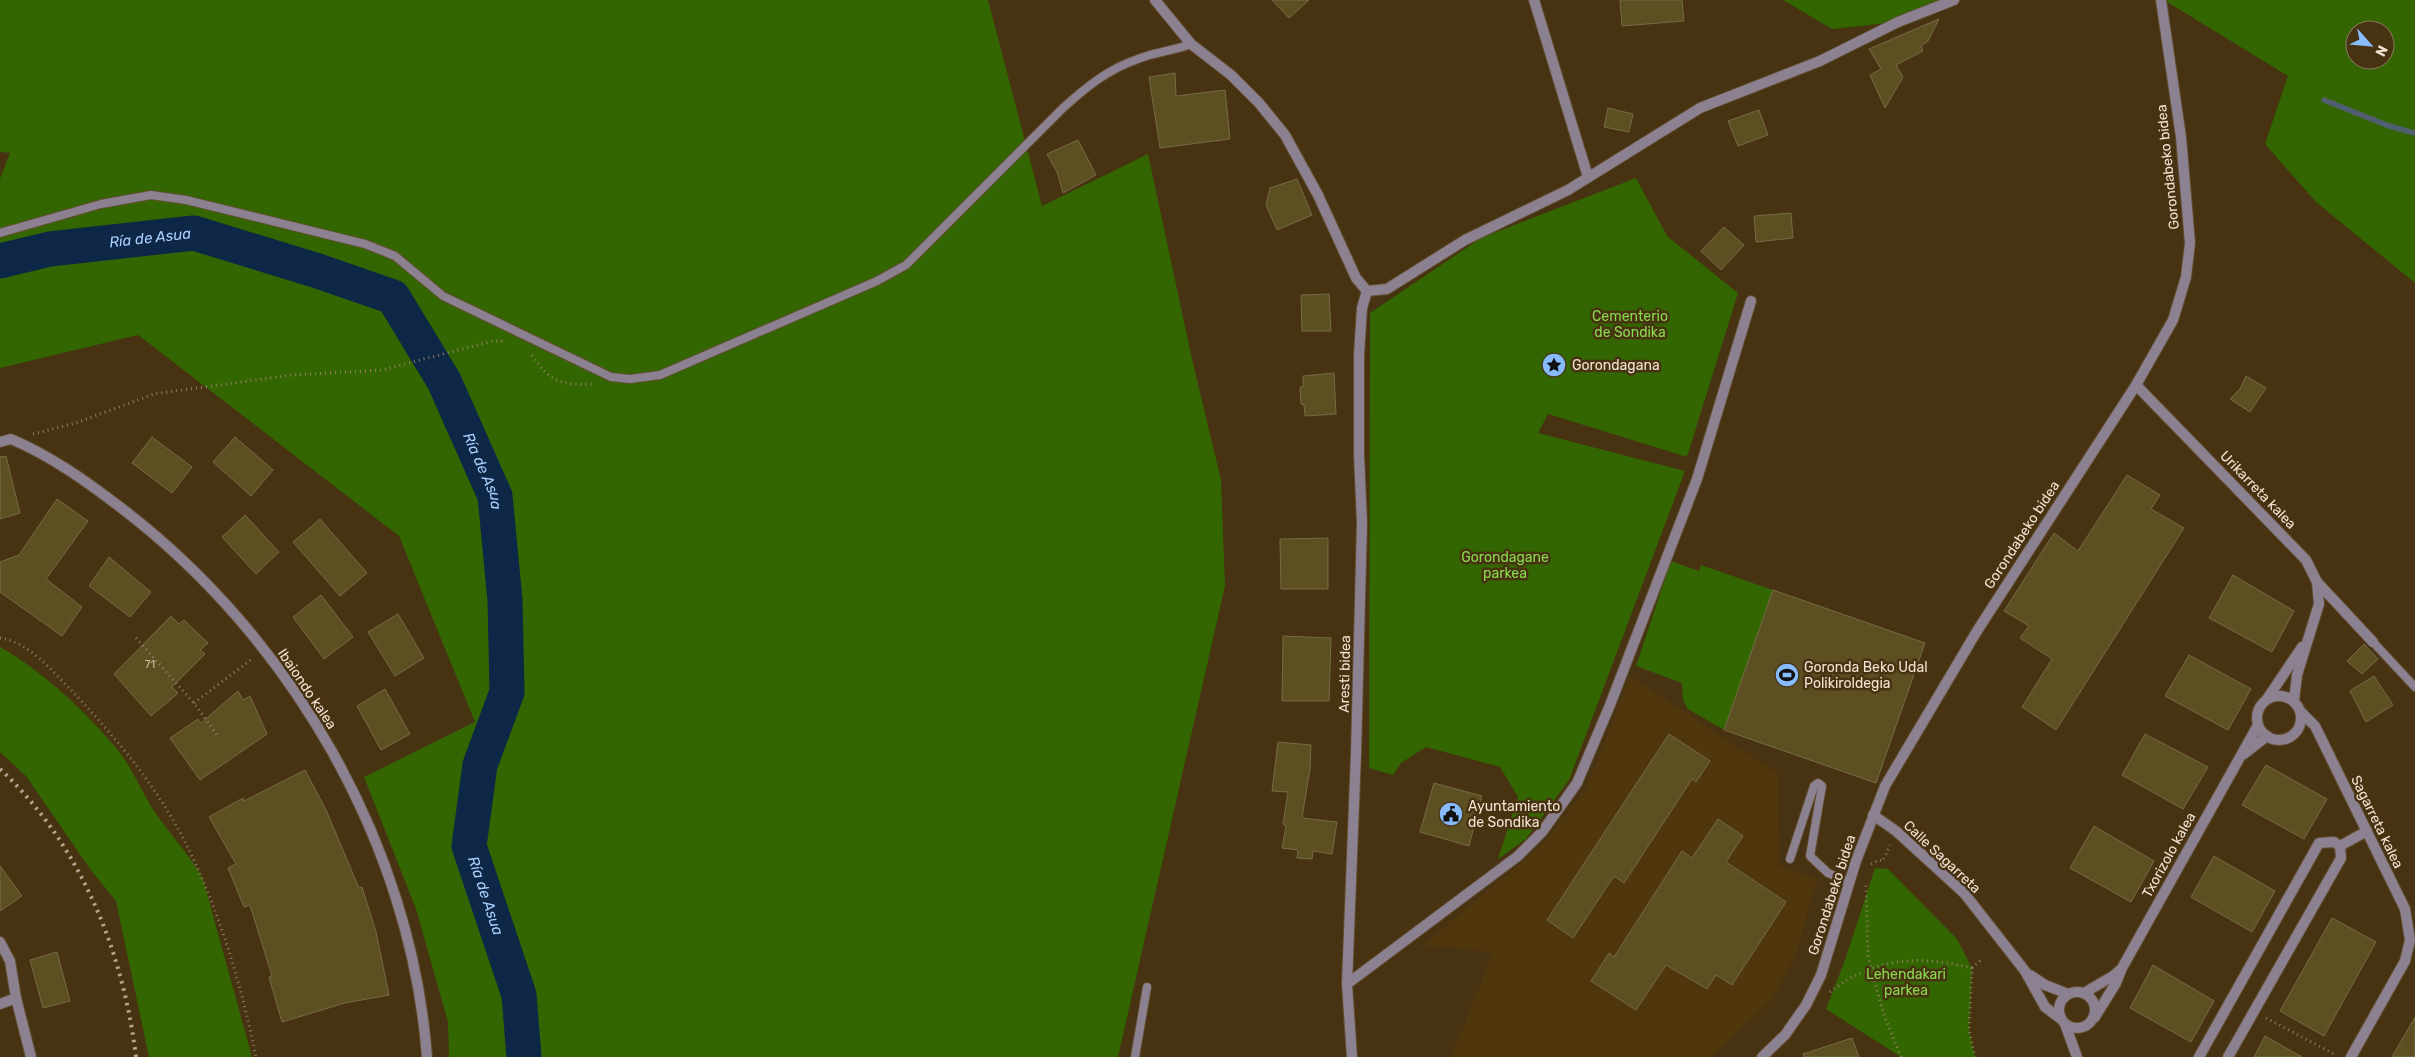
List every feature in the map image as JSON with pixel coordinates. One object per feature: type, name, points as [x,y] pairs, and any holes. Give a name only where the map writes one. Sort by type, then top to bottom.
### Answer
[{"type":"street","points":[[1155,0],[1191,44],[1231,75],[1259,103],[1285,135],[1318,195],[1356,278],[1367,291],[1387,289],[1465,240],[1568,190],[1700,108],[1820,61],[1898,22],[1954,0]]},
{"type":"street","points":[[1534,0],[1588,177]]},
{"type":"street","name":"Gorondabeko bidea","points":[[1762,1057],[1785,1035],[1806,1005],[1821,975],[1849,882],[1885,786],[1977,631],[2136,385],[2173,320],[2186,277],[2190,243],[2181,138],[2161,0]]},
{"type":"street","name":"Aresti bidea","points":[[1352,1057],[1347,984],[1362,533],[1359,356],[1362,308],[1367,291]]},
{"type":"street","points":[[1347,984],[1518,856],[1542,832],[1578,783],[1610,705],[1696,478],[1751,300]]},
{"type":"street","name":"Urikarreta kalea","points":[[2136,385],[2306,560],[2317,582],[2319,604],[2297,674],[2294,701]]},
{"type":"street","points":[[0,442],[11,439]]},
{"type":"street","name":"Ibaiondo kalea","points":[[11,439],[46,456],[96,489],[166,544],[206,583],[251,633],[304,706],[348,781],[384,865],[403,926],[418,989],[427,1057]]},
{"type":"street","points":[[2317,582],[2373,642]]},
{"type":"street","name":"Urikarreta kalea","points":[[2267,699],[2310,634]]},
{"type":"street","points":[[2281,696],[2294,701],[2301,712],[2301,720],[2295,733],[2282,740],[2267,736],[2258,725],[2258,710],[2267,699],[2281,696]]},
{"type":"street","name":"Sagarreta kalea","points":[[2301,712],[2315,726],[2405,909],[2410,940],[2405,961],[2352,1057]]},
{"type":"street","name":"Txorizolo kalea","points":[[2094,1017],[2116,983],[2122,968],[2258,725]]},
{"type":"street","name":"Txorizolo kalea","points":[[2241,756],[2267,736]]},
{"type":"street","name":"Calle Sagarreta","points":[[1873,815],[1896,831],[1964,893],[2025,971],[2045,1007],[2063,1022]]},
{"type":"street","points":[[2340,846],[2367,831]]},
{"type":"street","points":[[2199,1057],[2319,843],[2334,842],[2340,846]]},
{"type":"street","points":[[2228,1057],[2341,858],[2340,846]]},
{"type":"street","points":[[0,942],[10,961],[16,998],[31,1057]]},
{"type":"street","name":"Txorizolo kalea","points":[[2084,993],[2113,976],[2122,968]]},
{"type":"street","name":"Calle Sagarreta","points":[[2025,971],[2035,980],[2068,994]]},
{"type":"street","points":[[2063,1022],[2070,1027],[2082,1028],[2092,1022],[2095,1005],[2092,999],[2084,993],[2068,994],[2060,1002],[2059,1014],[2077,1057]]},
{"type":"street","points":[[0,1004],[16,998]]},
{"type":"lane","points":[[0,233],[100,204],[151,195],[186,200],[365,244],[395,256],[443,296],[611,376],[630,379],[660,375],[877,282],[906,265],[931,243],[1062,108],[1090,84],[1114,69],[1138,58],[1191,44]]},
{"type":"lane","points":[[2373,642],[2415,687]]},
{"type":"lane","points":[[1790,859],[1814,786],[1818,783],[1822,786],[1810,856],[1828,873],[1849,882]]},
{"type":"lane","points":[[1135,1057],[1147,987]]},
{"type":"path","points":[[11,439],[76,423],[154,394],[292,375],[382,370],[493,341],[511,341]]},
{"type":"path","points":[[527,348],[544,374],[555,380],[581,385],[604,383],[611,376]]},
{"type":"path","points":[[0,638],[15,641],[49,667],[133,760],[177,826],[210,900],[246,1007],[256,1057]]},
{"type":"path","points":[[136,638],[194,704],[217,735]]},
{"type":"path","points":[[194,704],[254,657]]},
{"type":"path","points":[[1870,866],[1871,863],[1879,860],[1883,861],[1896,831]]},
{"type":"path","points":[[1868,874],[1866,917],[1871,968],[1884,1014],[1901,1057]]},
{"type":"path","points":[[1975,1057],[1970,1030],[1972,968],[1981,960]]},
{"type":"path","points":[[1830,992],[1848,979],[1871,968],[1897,961],[1940,961],[1972,968]]},
{"type":"path","points":[[2254,1012],[2334,1054]]},
{"type":"shaded area","points":[[1630,676],[1778,773],[1780,866],[1817,879],[1796,955],[1772,999],[1711,1057],[1451,1057],[1493,952],[1423,945],[1542,845],[1587,787]]},
{"type":"green space","points":[[0,0],[988,0],[1042,206],[1148,154],[1192,359],[1221,480],[1225,586],[1118,1057],[449,1057],[448,1022],[416,909],[364,777],[475,722],[399,536],[138,335],[0,368],[0,179],[10,153],[0,152]]},
{"type":"green space","points":[[1783,0],[1954,0],[1898,22],[1832,29]]},
{"type":"green space","points":[[2164,0],[2415,0],[2415,283],[2316,202],[2265,144],[2288,76]]},
{"type":"green space","name":"Gorondagane parkea","points":[[1636,178],[1667,236],[1738,293],[1687,457],[1548,414],[1538,433],[1685,471],[1569,780],[1526,839],[1498,859],[1518,797],[1500,767],[1426,747],[1401,763],[1393,775],[1369,768],[1370,313],[1481,238]]},
{"type":"green space","name":"Goronda Beko Udal Polikiroldegia","points":[[1671,561],[1699,571],[1701,565],[1925,643],[1876,783],[1724,730],[1688,709],[1683,700],[1682,683],[1636,666]]},
{"type":"green space","points":[[0,647],[48,680],[104,734],[132,771],[154,811],[198,870],[203,879],[252,1057],[149,1057],[116,901],[90,869],[26,776],[0,752]]},
{"type":"green space","name":"Lehendakari parkea","points":[[1875,868],[1888,869],[1957,939],[1972,968],[1969,1030],[1975,1057],[1901,1057],[1826,1009],[1845,960]]},
{"type":"building","points":[[1272,0],[1309,0],[1289,18]]},
{"type":"building","points":[[1620,0],[1682,0],[1684,21],[1622,26]]},
{"type":"building","points":[[1939,19],[1928,41],[1921,46],[1923,51],[1896,65],[1903,77],[1885,108],[1870,75],[1881,69],[1869,49]]},
{"type":"building","points":[[1175,73],[1176,96],[1225,90],[1230,139],[1160,148],[1149,77]]},
{"type":"building","points":[[1608,108],[1633,114],[1629,132],[1604,127]]},
{"type":"building","points":[[1759,110],[1768,135],[1738,146],[1728,121]]},
{"type":"building","points":[[1078,140],[1096,175],[1063,193],[1057,172],[1047,154]]},
{"type":"building","points":[[1297,179],[1312,215],[1277,230],[1266,205],[1270,188]]},
{"type":"building","points":[[1791,213],[1793,238],[1756,242],[1754,216]]},
{"type":"building","points":[[1724,227],[1744,245],[1721,270],[1701,251]]},
{"type":"building","points":[[1329,294],[1331,331],[1302,331],[1301,295]]},
{"type":"building","points":[[1334,373],[1336,414],[1305,416],[1304,405],[1301,404],[1300,387],[1303,387],[1303,376]]},
{"type":"building","points":[[2246,376],[2266,388],[2250,412],[2230,399],[2240,389]]},
{"type":"building","points":[[152,437],[192,467],[172,493],[132,463]]},
{"type":"building","points":[[235,437],[273,470],[251,496],[213,462]]},
{"type":"building","points":[[6,456],[20,513],[0,519],[0,457]]},
{"type":"building","points":[[2127,475],[2160,495],[2151,509],[2184,528],[2056,730],[2022,707],[2052,659],[2020,638],[2029,626],[2004,611],[2054,533],[2078,551]]},
{"type":"building","points":[[57,499],[88,521],[46,579],[82,607],[62,636],[0,592],[0,562],[19,555]]},
{"type":"building","points":[[245,515],[279,552],[256,574],[222,537]]},
{"type":"building","points":[[320,519],[367,573],[340,596],[293,542]]},
{"type":"building","points":[[1328,538],[1328,589],[1281,589],[1280,539]]},
{"type":"building","points":[[109,557],[151,592],[130,617],[89,586]]},
{"type":"building","points":[[2233,575],[2294,611],[2272,652],[2209,618]]},
{"type":"building","name":"Goronda Beko Udal Polikiroldegia","points":[[1773,590],[1925,643],[1876,783],[1724,730]]},
{"type":"building","points":[[321,595],[353,637],[324,659],[293,617]]},
{"type":"building","points":[[398,614],[424,658],[395,676],[368,632]]},
{"type":"building","points":[[171,616],[179,624],[184,620],[208,643],[200,650],[205,654],[172,687],[178,693],[151,716],[114,674]]},
{"type":"building","points":[[1283,636],[1331,638],[1329,701],[1282,701]]},
{"type":"building","points":[[2364,644],[2378,659],[2362,674],[2347,661]]},
{"type":"building","points":[[2189,655],[2251,689],[2228,730],[2165,696]]},
{"type":"building","points":[[2374,676],[2393,705],[2366,722],[2350,691]]},
{"type":"building","points":[[385,689],[410,734],[381,750],[357,706]]},
{"type":"building","points":[[238,691],[243,700],[250,696],[267,734],[200,780],[170,738],[198,719],[201,723]]},
{"type":"building","points":[[1669,734],[1710,761],[1696,782],[1692,779],[1624,883],[1614,876],[1573,938],[1547,920]]},
{"type":"building","points":[[2145,734],[2208,767],[2183,809],[2122,775]]},
{"type":"building","points":[[1278,742],[1311,745],[1310,769],[1302,818],[1337,822],[1332,854],[1313,851],[1312,859],[1297,858],[1298,850],[1282,848],[1286,826],[1283,824],[1288,792],[1272,791]]},
{"type":"building","points":[[2266,765],[2327,799],[2304,839],[2242,805]]},
{"type":"building","points":[[305,770],[326,810],[359,888],[362,887],[376,932],[389,995],[345,1003],[282,1022],[269,977],[272,976],[250,905],[244,907],[228,868],[236,864],[209,817],[243,798],[244,801]]},
{"type":"building","name":"Ayuntamiento de Sondika","points":[[1434,783],[1482,796],[1469,846],[1420,832]]},
{"type":"building","points":[[1718,819],[1743,836],[1726,862],[1786,902],[1732,985],[1716,975],[1707,989],[1666,965],[1636,1010],[1591,981],[1609,953],[1614,957],[1682,851],[1692,858]]},
{"type":"building","points":[[2094,826],[2154,861],[2131,902],[2070,868]]},
{"type":"building","points":[[2214,856],[2275,891],[2252,932],[2191,897]]},
{"type":"building","points":[[0,866],[22,896],[0,911]]},
{"type":"building","points":[[2332,918],[2376,942],[2324,1036],[2280,1011]]},
{"type":"building","points":[[57,952],[70,1001],[43,1008],[30,960]]},
{"type":"building","points":[[2153,965],[2214,1001],[2191,1042],[2130,1008]]},
{"type":"building","points":[[2415,1017],[2415,1057],[2392,1057]]},
{"type":"building","points":[[2265,1036],[2302,1057],[2254,1057]]},
{"type":"building","points":[[1852,1038],[1859,1057],[1804,1057],[1803,1054]]},
{"type":"waterway","points":[[2324,100],[2389,126],[2415,133]]},
{"type":"waterway","name":"Ría de Asua","points":[[0,261],[50,249],[194,233],[318,271],[393,297],[444,381],[495,496],[505,600],[507,692],[480,765],[469,846],[519,995],[524,1057]]},
{"type":"railway","points":[[0,769],[28,799],[53,831],[75,865],[93,901],[121,977],[136,1057]]},
{"type":"place","name":"Gorondagana","points":[[1554,365]]},
{"type":"place","name":"Goronda Beko Udal Polikiroldegia","points":[[1787,675]]},
{"type":"place","name":"Ayuntamiento de Sondika","points":[[1451,814]]},
{"type":"park label","name":"Cementerio de Sondika","points":[[1630,324]]}]
